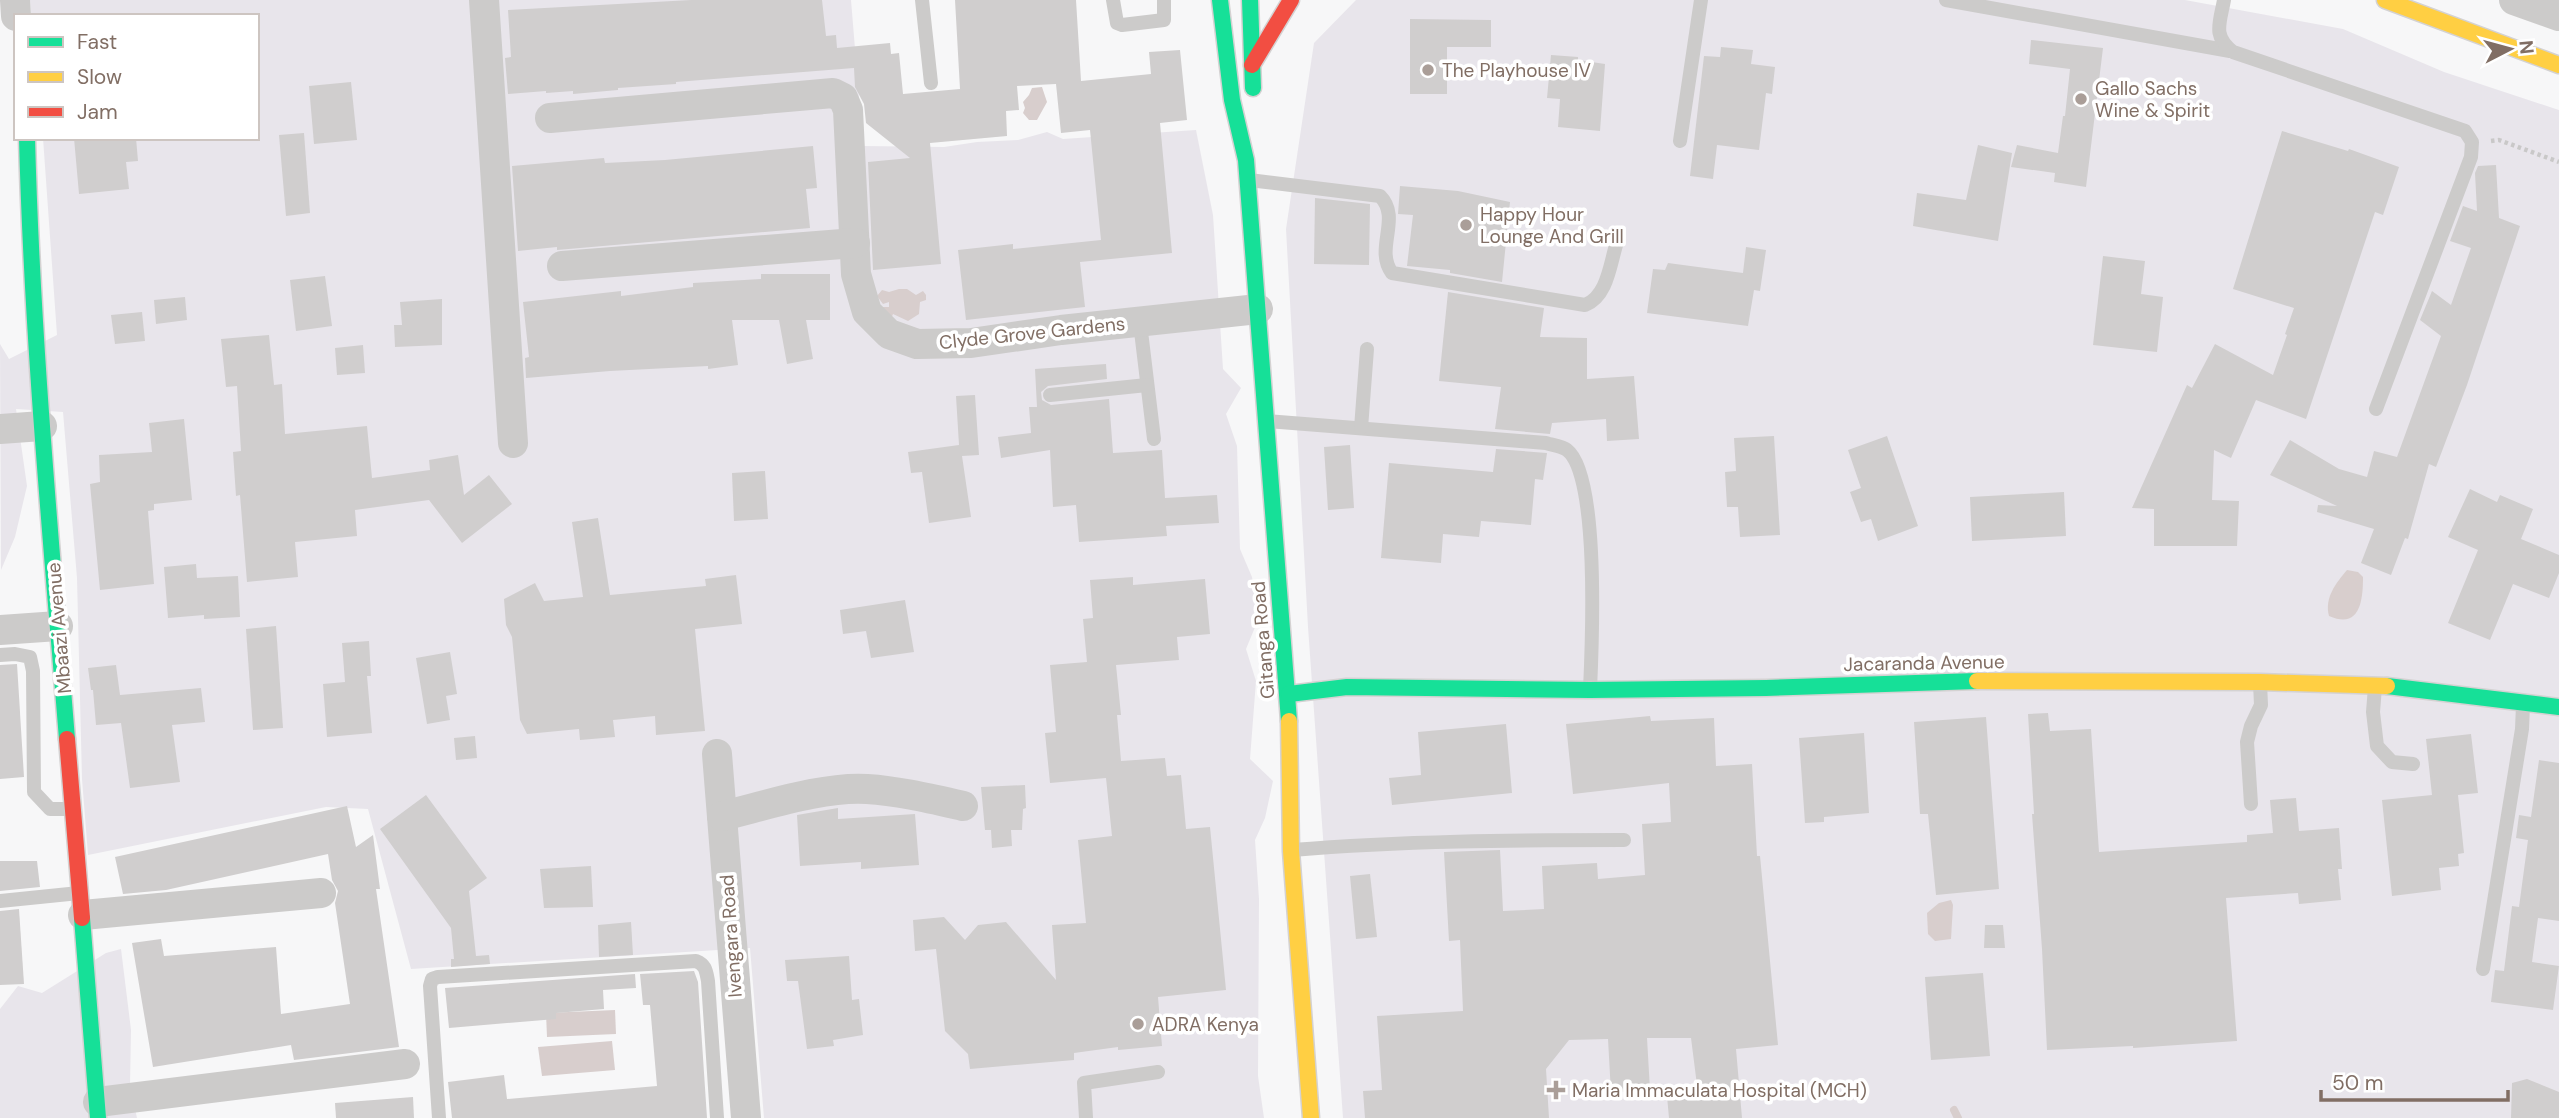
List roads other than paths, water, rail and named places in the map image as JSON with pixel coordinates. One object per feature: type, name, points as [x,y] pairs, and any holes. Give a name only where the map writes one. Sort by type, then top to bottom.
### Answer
[{"type":"street","points":[[484,0],[513,443]]},
{"type":"street","name":"Gitanga Road","points":[[1220,0],[1230,99],[1246,160]]},
{"type":"street","name":"Gitanga Road","points":[[1250,0],[1253,110],[1246,160],[1247,180],[1289,694],[1291,850],[1311,1118]]},
{"type":"street","points":[[1252,65],[1291,0]]},
{"type":"street","points":[[2385,0],[2559,65]]},
{"type":"street","points":[[2514,0],[2551,13],[2524,51]]},
{"type":"street","name":"Clyde Grove Gardens","points":[[550,118],[833,93],[843,97],[848,110],[856,274],[867,312],[889,334],[917,344],[971,343],[1061,330],[1258,309]]},
{"type":"street","name":"Mbaazi Avenue","points":[[27,140],[29,225],[42,426],[98,1110]]},
{"type":"street","points":[[562,266],[855,243]]},
{"type":"street","points":[[0,429],[42,426]]},
{"type":"street","points":[[0,630],[58,626]]},
{"type":"street","name":"Jacaranda Avenue","points":[[1289,694],[1347,687],[1590,690],[2094,680],[2375,686],[2559,707]]},
{"type":"street","name":"Ivengara Road","points":[[717,754],[735,1102]]},
{"type":"street","points":[[722,816],[822,793],[864,789],[901,793],[963,806]]},
{"type":"street","points":[[82,904],[321,893]]},
{"type":"street","points":[[98,1110],[405,1064]]},
{"type":"lane","points":[[922,0],[931,83]]},
{"type":"lane","points":[[1113,0],[1117,23],[1122,24],[1164,20],[1164,0]]},
{"type":"lane","points":[[1680,141],[1701,0]]},
{"type":"lane","points":[[1946,0],[2232,52],[2465,131],[2472,142],[2471,157],[2376,409]]},
{"type":"lane","points":[[2224,0],[2218,31],[2222,43],[2232,52]]},
{"type":"lane","points":[[1247,180],[1380,196],[1387,203],[1390,215],[1385,253],[1386,265],[1392,273],[1585,305],[1594,302],[1602,292],[1617,242]]},
{"type":"lane","points":[[1140,323],[1153,439]]},
{"type":"lane","points":[[1361,428],[1367,349]]},
{"type":"lane","points":[[1050,396],[1147,385]]},
{"type":"lane","points":[[1266,421],[1546,443],[1566,449],[1580,469],[1590,515],[1590,690]]},
{"type":"lane","points":[[0,655],[30,657],[33,671],[34,792],[50,809],[74,810]]},
{"type":"lane","points":[[2251,804],[2247,742],[2261,705],[2260,682]]},
{"type":"lane","points":[[2375,686],[2373,712],[2377,746],[2392,762],[2413,764]]},
{"type":"lane","points":[[2483,969],[2522,729],[2523,704]]},
{"type":"lane","points":[[1291,850],[1488,840],[1624,840]]},
{"type":"lane","points":[[0,901],[82,904]]},
{"type":"lane","points":[[439,1118],[430,986],[432,979],[696,961],[703,964],[708,981],[735,1102],[717,1118]]},
{"type":"lane","points":[[1086,1118],[1084,1083],[1158,1072]]},
{"type":"waterway","points":[[1954,1110],[1958,1118]]},
{"type":"place","name":"The Playhouse IV","points":[[1428,70]]},
{"type":"place","name":"Gallo Sachs Wine & Spirit","points":[[2081,99]]},
{"type":"place","name":"Happy Hour Lounge And Grill","points":[[1466,225]]},
{"type":"place","name":"ADRA Kenya","points":[[1138,1024]]},
{"type":"place","name":"Maria Immaculata Hospital (MCH)","points":[[1556,1090]]}]
